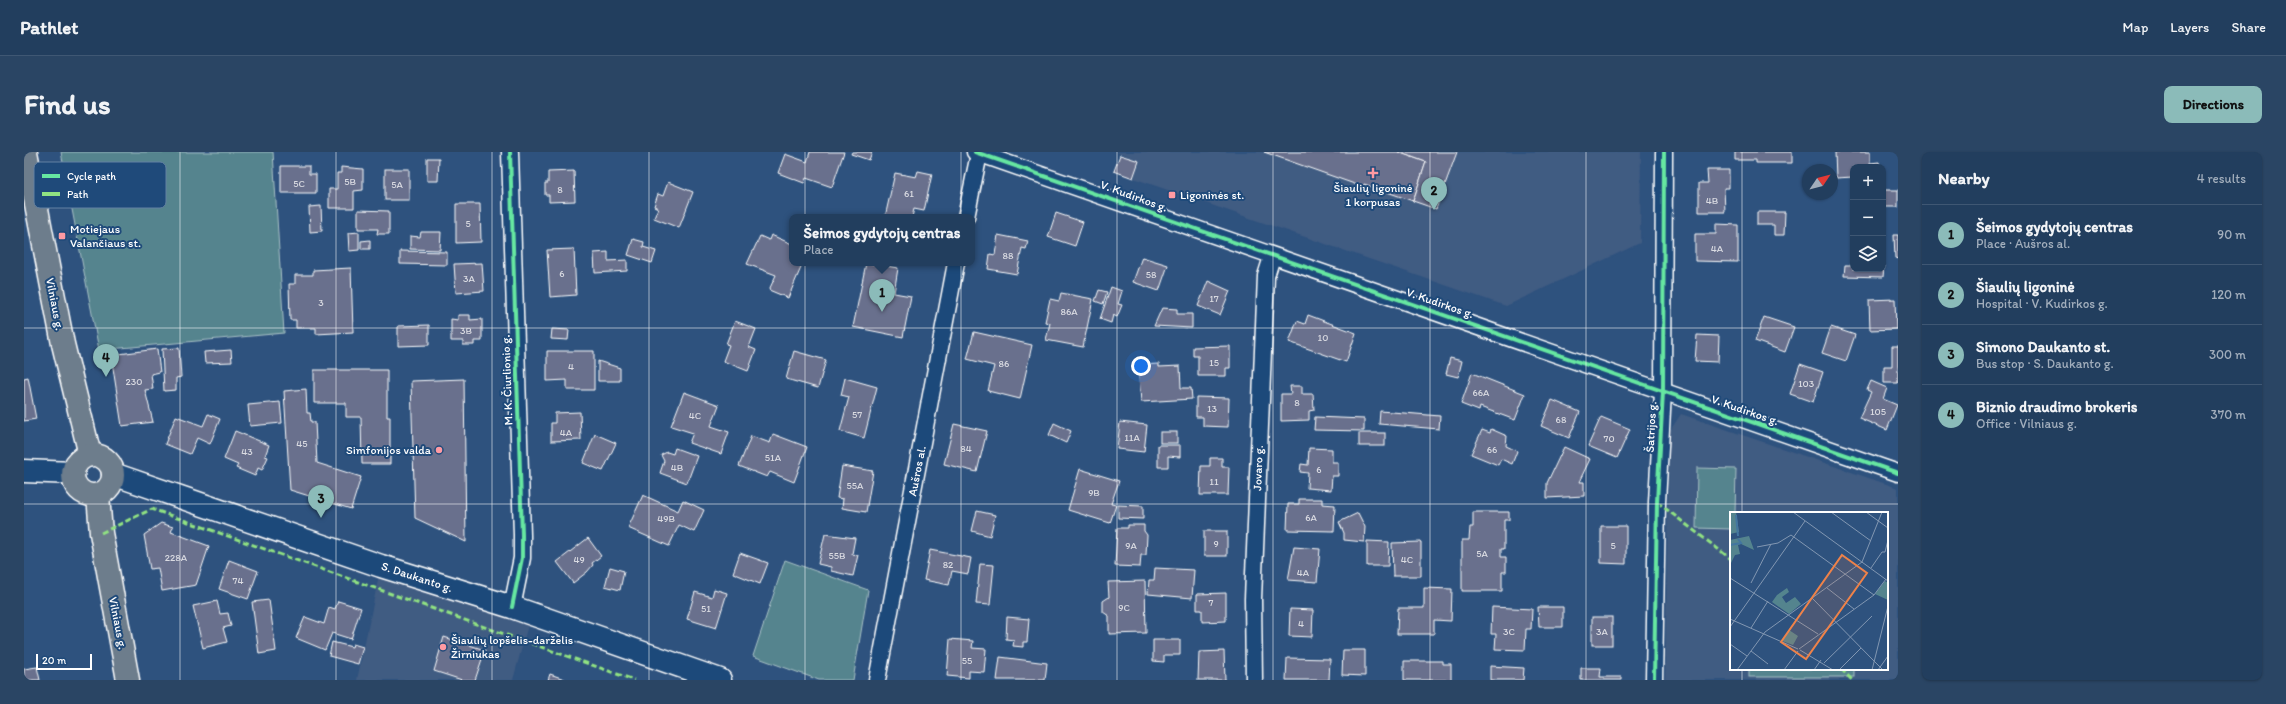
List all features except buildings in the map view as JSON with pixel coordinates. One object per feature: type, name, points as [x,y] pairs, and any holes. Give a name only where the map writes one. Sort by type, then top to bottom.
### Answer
[{"type":"highway","name":"Vilniaus g.","points":[[26,152],[34,194]]},
{"type":"highway","name":"Vilniaus g.","points":[[37,208],[63,344],[90,456]]},
{"type":"highway","points":[[90,456],[103,458],[112,468],[113,474],[110,487],[98,495],[85,494],[80,491],[76,486],[73,473],[78,462],[90,456]]},
{"type":"highway","name":"Vilniaus g.","points":[[98,495],[101,533],[128,680]]},
{"type":"main road","points":[[24,471],[73,473]]},
{"type":"main road","name":"S. Daukanto g.","points":[[113,474],[381,566],[512,607],[720,680]]},
{"type":"street","name":"M. K. Čiurlionio g.","points":[[510,152],[522,535],[522,558],[512,607]]},
{"type":"street","name":"Šatrijos g.","points":[[1654,680],[1657,502],[1663,392],[1664,152]]},
{"type":"street","name":"V. Kudirkos g.","points":[[977,153],[1088,190],[1272,256],[1898,473]]},
{"type":"street","points":[[967,214],[977,153]]},
{"type":"street","name":"Jovaro g.","points":[[1254,680],[1253,599],[1266,276],[1272,256]]},
{"type":"street","name":"Aušros al.","points":[[877,680],[955,266]]},
{"type":"shaded area","points":[[1116,152],[1641,152],[1640,243],[1506,306],[1133,178],[1139,161]]},
{"type":"shaded area","points":[[1681,414],[1898,488],[1898,680],[1665,680],[1669,432]]},
{"type":"shaded area","name":"Šiaulių lopšelis-darželis Žirniukas","points":[[381,566],[531,614],[513,680],[357,680]]},
{"type":"green space","points":[[61,152],[273,152],[284,333],[99,350],[72,208],[166,208],[166,162],[63,162]]},
{"type":"green space","points":[[1697,468],[1736,469],[1735,512],[1730,512],[1730,529],[1696,528]]},
{"type":"green space","points":[[785,560],[868,590],[853,680],[819,680],[753,656]]},
{"type":"green space","points":[[1749,670],[1854,670],[1854,677],[1749,677]]},
{"type":"marked path","points":[[1657,502],[1730,558]]},
{"type":"marked path","points":[[101,533],[152,509],[634,680]]},
{"type":"marked path","points":[[1842,670],[1852,680]]},
{"type":"cycle path","points":[[510,152],[522,535],[522,558],[512,607]]},
{"type":"cycle path","points":[[975,152],[1898,473]]},
{"type":"cycle path","points":[[1654,680],[1657,502],[1663,392],[1664,152]]},
{"type":"place","name":"Šiaulių ligoninė 1 korpusas","points":[[1373,173]]},
{"type":"place","name":"Ligoninės st.","points":[[1172,195]]},
{"type":"place","name":"Šiaulių ligoninė","points":[[1434,210]]},
{"type":"place","name":"Motiejaus Valančiaus st.","points":[[62,236]]},
{"type":"place","name":"Šeimos gydytojų centras","points":[[882,312]]},
{"type":"place","name":"Biznio draudimo brokeris","points":[[106,377]]},
{"type":"place","name":"Simfonijos valda","points":[[439,450]]},
{"type":"place","name":"Simono Daukanto st.","points":[[321,518]]},
{"type":"place","name":"Šiaulių lopšelis-darželis Žirniukas","points":[[443,647]]}]
